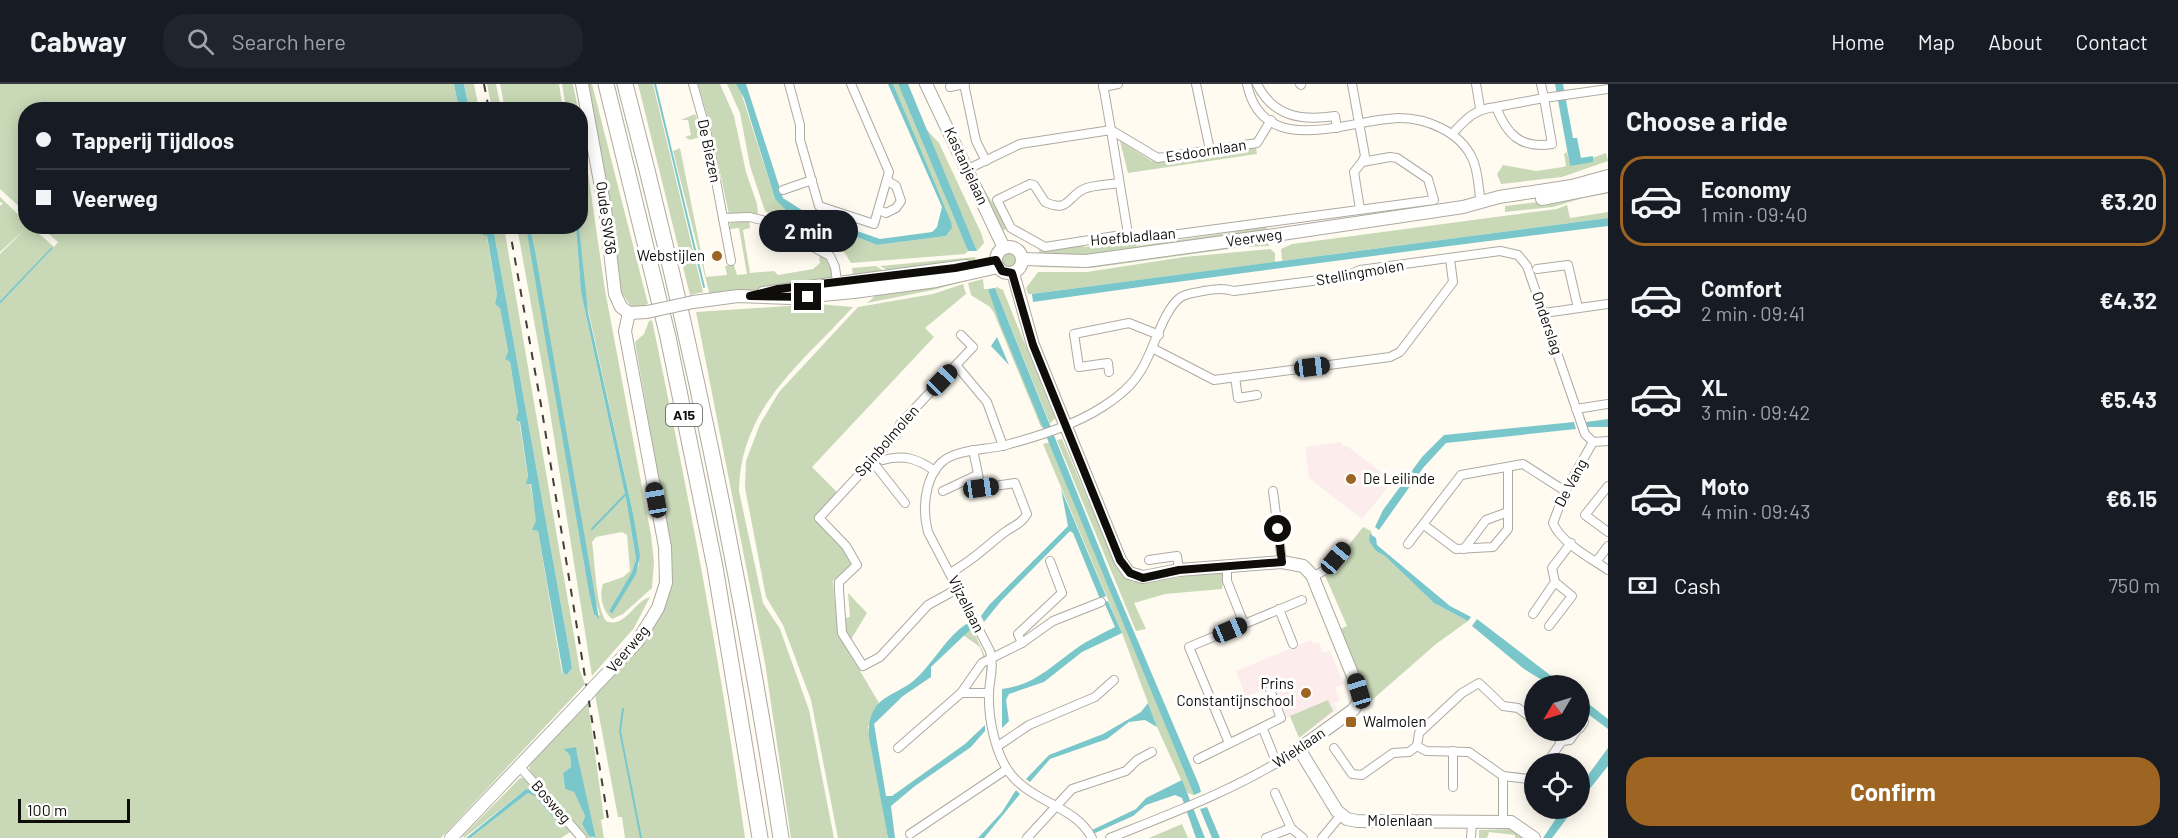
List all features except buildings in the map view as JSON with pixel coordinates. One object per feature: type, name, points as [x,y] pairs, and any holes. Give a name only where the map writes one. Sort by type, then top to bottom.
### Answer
[{"type":"highway","name":"A15","points":[[606,84],[646,242],[715,567],[760,838]]},
{"type":"highway","name":"A15","points":[[625,84],[664,233],[693,366],[735,573],[781,838]]},
{"type":"street","name":"Oude SW36","points":[[582,84],[585,102]]},
{"type":"street","name":"De Biezen","points":[[693,84],[708,138],[731,261]]},
{"type":"street","points":[[789,84],[800,125],[800,140],[819,206],[874,225],[889,172],[851,84]]},
{"type":"street","name":"Kastanjelaan","points":[[926,84],[1004,248]]},
{"type":"street","points":[[950,87],[964,84],[976,141],[986,161]]},
{"type":"street","points":[[1118,84],[1103,85],[1128,234]]},
{"type":"street","points":[[1196,84],[1210,150]]},
{"type":"street","points":[[1247,84],[1257,106],[1271,120],[1297,131],[1337,128],[1397,118],[1415,119],[1434,124],[1465,146],[1473,159],[1483,203]]},
{"type":"street","points":[[1257,84],[1272,106],[1287,115],[1310,120],[1335,116],[1337,128]]},
{"type":"street","points":[[1352,84],[1365,156],[1354,172],[1360,209],[1434,200],[1428,179],[1397,158],[1362,162]]},
{"type":"street","points":[[1476,84],[1480,108]]},
{"type":"street","points":[[1496,107],[1506,129],[1520,142],[1538,146],[1552,144],[1548,98],[1541,84]]},
{"type":"street","points":[[1452,135],[1467,117],[1480,108],[1608,89]]},
{"type":"street","name":"Oude SW36","points":[[588,117],[603,199],[615,294],[621,307],[629,313]]},
{"type":"street","name":"Esdoornlaan","points":[[1111,130],[1158,158],[1257,143],[1271,120]]},
{"type":"street","points":[[968,169],[1020,144],[1111,130]]},
{"type":"street","name":"Veerweg","points":[[1483,203],[1492,199],[1572,186],[1608,176]]},
{"type":"street","points":[[783,190],[812,180]]},
{"type":"street","points":[[879,210],[886,213],[896,208],[901,201],[896,186],[888,181]]},
{"type":"street","name":"Hoefbladlaan","points":[[1119,183],[1084,189],[1067,204],[1061,206],[1045,202],[1034,185],[1030,184],[997,200],[1011,228],[1046,247],[1128,234],[1134,240],[1360,209]]},
{"type":"street","name":"Veerweg","points":[[1023,259],[1086,261],[1483,203],[1500,205],[1563,196],[1608,186]]},
{"type":"street","points":[[723,218],[752,217],[811,244],[830,256],[838,288]]},
{"type":"street","points":[[1004,248],[1016,249],[1023,259],[1020,268],[1012,273],[1006,273],[997,264],[1004,248]]},
{"type":"street","name":"Onderslag","points":[[1450,259],[1500,251],[1518,255],[1527,266],[1585,434],[1593,442]]},
{"type":"street","points":[[1154,349],[1214,380],[1395,356],[1453,282],[1450,259]]},
{"type":"street","name":"Stellingmolen","points":[[1159,335],[1171,308],[1184,295],[1221,288],[1234,291],[1280,286],[1344,277],[1360,270],[1450,259]]},
{"type":"street","points":[[629,313],[647,312],[693,302],[750,296],[778,289],[838,288],[936,281],[997,264]]},
{"type":"street","points":[[1537,269],[1568,266],[1578,308]]},
{"type":"street","points":[[1012,273],[1060,427],[1125,568],[1130,573],[1143,578],[1179,570],[1282,562],[1303,566],[1313,577],[1328,568],[1344,548]]},
{"type":"street","points":[[1544,313],[1608,304]]},
{"type":"street","name":"Veerweg","points":[[452,838],[648,626],[666,583],[665,547],[625,331],[629,313]]},
{"type":"street","points":[[875,458],[883,460],[910,457],[935,471],[954,455],[1003,446],[1044,434],[1102,408],[1125,391],[1139,374],[1154,349],[1159,335],[1129,323],[1074,334],[1079,367],[1108,363],[1109,372]]},
{"type":"street","name":"Spinbolmolen","points":[[959,588],[928,605],[880,657],[863,666],[842,633],[839,582],[856,566],[846,546],[819,518],[897,434],[900,424],[973,347],[961,335]]},
{"type":"street","points":[[956,365],[987,402],[1003,446]]},
{"type":"street","points":[[1235,377],[1238,398],[1257,395]]},
{"type":"street","points":[[1578,413],[1608,404]]},
{"type":"street","points":[[1593,442],[1608,441]]},
{"type":"street","name":"De Vang","points":[[1593,442],[1565,490],[1553,523],[1556,530],[1571,543],[1608,570]]},
{"type":"street","points":[[950,573],[973,561],[1006,531],[1021,524],[1027,514],[1015,483],[981,488],[973,450]]},
{"type":"street","points":[[875,458],[905,503]]},
{"type":"street","points":[[1408,544],[1461,475],[1523,464],[1565,490]]},
{"type":"street","points":[[1424,525],[1456,549],[1493,548],[1508,529],[1508,467]]},
{"type":"street","name":"Vijzellaan","points":[[935,471],[928,486],[924,516],[928,532],[959,588],[992,658],[989,693],[991,723],[1007,769],[1028,790],[1073,815],[1086,826],[1092,838]]},
{"type":"street","points":[[944,491],[977,475]]},
{"type":"street","points":[[1608,486],[1586,515],[1608,532]]},
{"type":"street","points":[[1272,491],[1282,562]]},
{"type":"street","points":[[1464,549],[1486,520],[1508,512]]},
{"type":"street","points":[[1549,626],[1572,596],[1555,582],[1552,568],[1571,543]]},
{"type":"street","points":[[1596,562],[1608,546]]},
{"type":"street","points":[[1149,560],[1177,556],[1179,570]]},
{"type":"street","points":[[1050,561],[1070,612]]},
{"type":"street","points":[[1227,567],[1227,581],[1244,624]]},
{"type":"street","name":"Wieklaan","points":[[1110,838],[1204,800],[1277,764],[1353,710],[1358,703],[1359,691],[1313,577]]},
{"type":"street","points":[[1533,614],[1555,582]]},
{"type":"street","points":[[1022,643],[1018,634],[1062,593]]},
{"type":"street","points":[[1229,743],[1189,647],[1302,600]]},
{"type":"street","points":[[898,748],[961,693],[982,663],[1022,643],[1070,612],[1101,602]]},
{"type":"street","points":[[1279,609],[1293,644]]},
{"type":"street","points":[[998,746],[1029,725],[1095,697],[1114,680]]},
{"type":"street","points":[[1334,748],[1352,774],[1362,775],[1393,753],[1409,752],[1417,746],[1419,733],[1462,693],[1479,683],[1503,706],[1518,708],[1524,712]]},
{"type":"street","points":[[1198,759],[1263,729],[1281,718],[1270,690]]},
{"type":"street","points":[[961,693],[989,693]]},
{"type":"street","points":[[1263,729],[1277,764]]},
{"type":"street","points":[[1554,753],[1562,741]]},
{"type":"street","points":[[1417,746],[1426,751],[1468,752],[1503,776],[1524,778]]},
{"type":"street","points":[[1299,749],[1341,815],[1322,838]]},
{"type":"street","points":[[1453,751],[1453,787]]},
{"type":"street","points":[[1027,838],[1072,789],[1126,771],[1137,760],[1152,753]]},
{"type":"street","name":"Bosweg","points":[[520,767],[582,838]]},
{"type":"street","points":[[910,834],[1007,769]]},
{"type":"street","points":[[1503,776],[1503,821]]},
{"type":"street","points":[[1275,793],[1291,828],[1303,838]]},
{"type":"street","name":"Molenlaan","points":[[1341,815],[1357,821],[1503,821],[1511,822],[1534,838]]},
{"type":"street","points":[[1471,838],[1472,822]]},
{"type":"street","points":[[1266,838],[1291,828]]},
{"type":"shaded area","name":"De Leilinde","points":[[1341,442],[1342,446],[1347,446],[1393,481],[1362,519],[1309,478],[1305,447]]},
{"type":"shaded area","name":"Prins Constantijnschool","points":[[1311,640],[1313,644],[1319,642],[1323,653],[1330,651],[1344,684],[1335,688],[1340,701],[1334,703],[1337,710],[1299,738],[1290,717],[1285,718],[1273,687],[1246,697],[1236,671]]},
{"type":"green space","points":[[0,84],[454,84],[458,102],[18,102],[18,206],[0,189]]},
{"type":"green space","points":[[464,84],[474,84],[478,102],[468,102]]},
{"type":"green space","points":[[487,84],[496,84],[500,102],[491,102]]},
{"type":"green space","points":[[500,84],[559,84],[562,102],[504,102]]},
{"type":"green space","points":[[562,84],[573,84],[577,102],[565,102]]},
{"type":"green space","points":[[587,84],[592,84],[648,304],[645,305],[646,309],[632,308],[621,292],[617,253]]},
{"type":"green space","points":[[638,84],[653,84],[703,292],[690,295]]},
{"type":"green space","points":[[698,84],[720,84],[734,116],[758,214],[729,215],[710,125]]},
{"type":"green space","points":[[727,84],[736,84],[740,89],[775,199],[804,218],[877,245],[946,236],[952,228],[893,84],[898,84],[968,251],[965,254],[851,263],[845,253],[765,211],[750,166],[740,113]]},
{"type":"green space","points":[[695,114],[703,133],[700,137],[690,140],[685,137],[691,135],[688,120],[681,120]]},
{"type":"green space","points":[[926,129],[939,143],[982,235],[984,243],[977,251]]},
{"type":"green space","points":[[1120,141],[1152,161],[1211,153],[1255,143],[1257,154],[1128,173]]},
{"type":"green space","points":[[680,148],[706,277],[727,275],[725,266],[734,265],[737,275],[747,274],[739,228],[730,229],[730,223],[749,221],[750,228],[743,230],[750,273],[774,271],[778,275],[813,269],[820,263],[819,257],[822,255],[831,266],[833,279],[710,296],[673,151]]},
{"type":"green space","points":[[1567,152],[1570,166],[1606,153],[1608,161],[1562,177],[1501,184],[1497,174],[1503,165],[1536,171],[1563,167],[1566,166],[1564,154]]},
{"type":"green space","points":[[588,172],[605,290],[651,535],[654,562],[652,588],[623,614],[612,619],[601,598],[602,588],[603,584],[623,577],[630,571],[627,535],[622,532],[596,537],[592,542],[598,595],[606,621],[619,621],[650,597],[634,628],[592,676],[546,387],[518,234],[527,234],[589,593],[596,617],[600,615],[593,593],[531,234],[577,234],[581,292],[626,499],[636,559],[632,572],[609,611],[612,614],[639,565],[633,513],[584,291],[580,234],[588,234]]},
{"type":"green space","points":[[977,176],[1008,228],[1002,231],[975,177]]},
{"type":"green space","points":[[1593,195],[1553,207],[1505,212],[1505,206]]},
{"type":"green space","points":[[0,197],[18,214],[20,234],[0,252],[0,206],[3,203],[0,202]]},
{"type":"green space","points":[[1567,205],[1570,218],[1608,212],[1608,218],[1282,261],[1281,249],[1292,244],[1557,209]]},
{"type":"green space","points":[[1266,224],[1267,231],[1088,257],[1039,253],[1040,247],[1081,245],[1085,247],[1116,243],[1126,238],[1137,246],[1260,228]]},
{"type":"green space","points":[[20,234],[40,234],[54,247],[58,242],[49,234],[486,234],[497,294],[495,304],[500,307],[508,351],[505,359],[510,362],[528,477],[527,484],[530,483],[537,522],[533,530],[538,531],[562,673],[567,675],[572,668],[570,655],[494,234],[505,234],[580,671],[585,684],[441,838],[0,838],[0,304],[53,248],[0,301],[0,254]]},
{"type":"green space","points":[[1268,242],[1269,246],[1244,247],[1091,268],[1039,267],[1039,265]]},
{"type":"green space","points":[[1270,249],[1275,253],[1275,262],[1032,294],[1028,294],[1026,288],[1038,272],[1087,272],[1184,257]]},
{"type":"green space","points":[[1009,252],[1015,254],[1017,260],[1015,266],[1009,268],[1003,266],[1001,260],[1003,254]]},
{"type":"green space","points":[[975,257],[976,261],[892,273],[880,266]]},
{"type":"green space","points":[[876,266],[888,274],[853,277],[852,268]]},
{"type":"green space","points":[[983,276],[933,290],[867,303],[882,290]]},
{"type":"green space","points":[[983,279],[984,289],[988,289],[1044,426],[1041,427],[994,313],[990,307],[971,295],[968,283]]},
{"type":"green space","points":[[963,284],[966,294],[925,328],[934,337],[812,467],[839,494],[816,517],[845,549],[853,563],[833,581],[837,622],[843,642],[879,703],[868,727],[888,838],[838,838],[811,700],[783,625],[766,597],[745,488],[746,461],[760,424],[779,392],[858,307],[933,294]]},
{"type":"green space","points":[[995,288],[1003,290],[1055,418],[1050,424]]},
{"type":"green space","points":[[818,304],[853,307],[794,368],[762,411],[750,435],[742,462],[739,491],[763,603],[780,629],[809,710],[834,838],[791,838],[765,663],[696,312]]},
{"type":"green space","points":[[652,320],[703,578],[745,838],[625,838],[622,817],[618,817],[596,700],[595,694],[653,628],[671,580],[669,539],[635,342],[644,334],[649,321]]},
{"type":"green space","points":[[1062,439],[1115,563],[1131,581],[1221,572],[1224,574],[1222,589],[1165,594],[1134,603],[1146,629],[1136,631],[1057,440]]},
{"type":"green space","points":[[1050,442],[1194,795],[1187,793],[1157,727],[1122,633],[1043,444]]},
{"type":"green space","points":[[1363,527],[1371,531],[1376,551],[1385,556],[1434,603],[1468,621],[1436,644],[1364,707],[1366,692],[1340,629],[1347,626],[1324,573],[1330,570],[1335,574],[1350,555],[1345,550]]},
{"type":"green space","points":[[848,593],[867,613],[850,641],[846,634],[844,618],[850,617]]},
{"type":"green space","points":[[972,628],[987,660],[981,658],[983,656],[980,647],[963,635]]},
{"type":"green space","points":[[1328,700],[1333,711],[1299,738],[1290,716]]},
{"type":"green space","points":[[588,702],[604,819],[601,820],[604,838],[596,838],[575,747],[570,755],[571,767],[563,773],[565,789],[574,792],[585,816],[582,824],[592,838],[584,838],[529,772],[530,762]]},
{"type":"green space","points":[[520,778],[525,778],[579,838],[575,838],[570,832],[561,838],[470,838],[528,793],[532,793],[560,818],[533,790],[526,789],[464,838],[463,836]]},
{"type":"green space","points":[[1182,824],[1188,838],[1149,838]]},
{"type":"green space","points":[[1511,829],[1524,838],[1489,832],[1487,838],[1479,838],[1479,830]]},
{"type":"water","points":[[454,84],[464,84],[468,102],[458,102]]},
{"type":"water","points":[[736,84],[746,84],[783,198],[808,214],[880,239],[932,232],[937,227],[942,207],[888,84],[893,84],[952,228],[946,236],[877,245],[786,210],[775,199],[744,98]]},
{"type":"water","points":[[898,84],[908,84],[977,251],[968,251]]},
{"type":"water","points":[[1555,84],[1563,84],[1573,138],[1577,138],[1581,158],[1593,156],[1593,162],[1570,166]]},
{"type":"water","points":[[1608,218],[1608,226],[1033,302],[1032,294]]},
{"type":"water","points":[[494,234],[570,655],[572,668],[567,675],[563,673],[538,531],[532,530],[536,521],[531,484],[526,484],[528,476],[520,422],[516,420],[518,412],[510,362],[505,359],[508,351],[500,308],[495,304],[497,294],[487,236],[483,235]]},
{"type":"water","points":[[527,234],[531,234],[535,251],[599,619],[594,614]]},
{"type":"water","points":[[577,234],[580,234],[588,312],[633,513],[640,556],[636,574],[612,614],[609,611],[632,572],[636,559],[626,499],[581,292]]},
{"type":"water","points":[[53,248],[0,304],[0,301]]},
{"type":"water","points":[[995,288],[1112,580],[1199,785],[1201,792],[1194,795],[1000,324],[988,289]]},
{"type":"water","points":[[997,337],[1009,365],[991,346]]},
{"type":"water","points":[[1608,419],[1608,427],[1587,427],[1586,422]]},
{"type":"water","points":[[1574,422],[1576,429],[1446,443],[1423,468],[1379,530],[1375,527],[1383,510],[1422,457],[1444,435]]},
{"type":"water","points":[[1061,489],[1106,596],[1100,599],[1073,533],[1070,531],[1001,601],[984,622],[981,616],[989,605],[1068,526]]},
{"type":"water","points":[[1370,534],[1376,538],[1377,545],[1450,606],[1471,617],[1468,621],[1434,603],[1385,556],[1376,551],[1369,541]]},
{"type":"water","points":[[1108,601],[1122,633],[1082,652],[1044,682],[1009,694],[1006,700],[1009,721],[1002,728],[1002,689],[1033,679],[1081,645],[1115,627],[1104,602]]},
{"type":"water","points":[[1477,619],[1550,675],[1534,675],[1524,669],[1472,626]]},
{"type":"water","points":[[968,623],[971,629],[931,667],[931,677],[903,696],[874,724],[886,796],[892,796],[965,744],[985,725],[985,731],[971,747],[915,786],[891,806],[895,838],[888,838],[869,737],[871,716],[877,705],[885,698],[912,682],[952,636]]},
{"type":"water","points":[[1148,703],[1157,727],[1145,720],[1129,722],[1107,739],[1050,759],[1030,782],[1026,779],[1049,755],[1103,734],[1141,712]]},
{"type":"water","points":[[1590,705],[1608,719],[1608,729],[1590,716]]},
{"type":"water","points":[[576,747],[596,838],[589,836],[582,824],[585,816],[574,792],[565,789],[563,773],[571,767],[570,755],[564,749]]},
{"type":"water","points":[[1608,748],[1608,766],[1590,788],[1590,772]]},
{"type":"water","points":[[1182,780],[1205,838],[1196,838],[1182,798],[1175,795],[1146,805],[1133,816],[1093,834],[1090,831],[1136,809],[1146,798]]},
{"type":"water","points":[[526,789],[533,790],[562,821],[559,824],[535,796],[528,793],[470,838],[466,838]]},
{"type":"water","points":[[1016,790],[1020,794],[984,838],[978,838],[1002,812]]},
{"type":"water","points":[[1207,807],[1220,838],[1212,838],[1200,809]]},
{"type":"water","points":[[1556,819],[1566,819],[1552,838],[1543,838]]},
{"type":"waterway","points":[[655,84],[704,287]]},
{"type":"waterway","points":[[592,529],[626,494]]},
{"type":"waterway","points":[[623,709],[620,731],[641,838]]},
{"type":"railway","points":[[484,84],[487,102]]},
{"type":"railway","points":[[510,234],[541,405],[608,819]]},
{"type":"place","name":"Webstijlen","points":[[717,256]]},
{"type":"place","name":"De Leilinde","points":[[1351,479]]},
{"type":"place","name":"Prins Constantijnschool","points":[[1306,693]]},
{"type":"place","name":"Walmolen","points":[[1351,722]]},
{"type":"route","points":[[808,297],[750,296],[778,289],[955,268],[996,260],[1002,271],[1012,273],[1033,345],[1120,560],[1130,573],[1143,578],[1179,570],[1282,562],[1278,529]]}]
